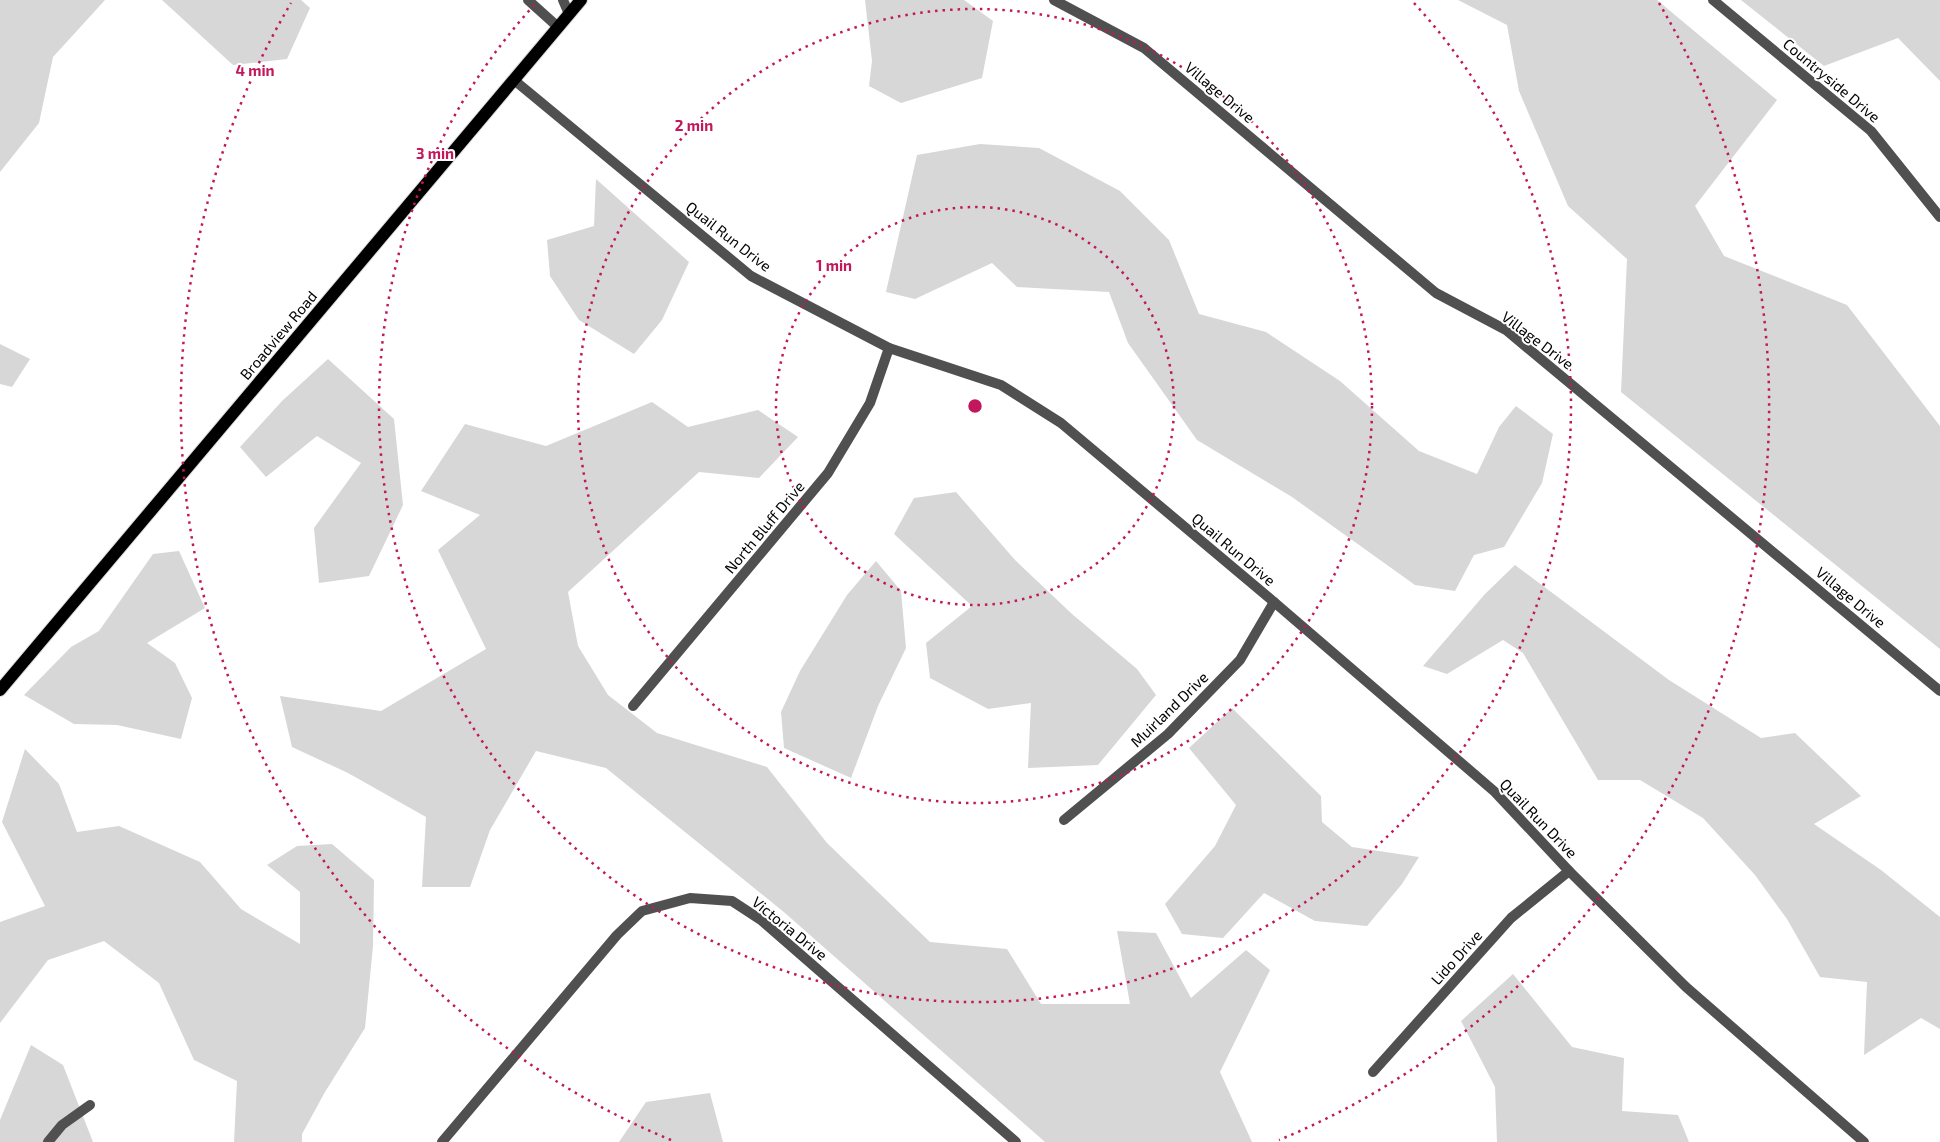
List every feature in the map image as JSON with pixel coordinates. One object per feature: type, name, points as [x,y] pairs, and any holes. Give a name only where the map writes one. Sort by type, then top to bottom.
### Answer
[{"type":"main road","name":"Broadview Road","points":[[0,690],[581,0]]},
{"type":"street","points":[[528,0],[558,27]]},
{"type":"street","points":[[563,0],[569,14]]},
{"type":"street","name":"Village Drive","points":[[1054,0],[1144,48],[1436,293],[1506,330],[1940,691]]},
{"type":"street","name":"Countryside Drive","points":[[1713,0],[1870,131],[1940,217]]},
{"type":"street","name":"Quail Run Drive","points":[[514,80],[751,276],[888,348],[1000,385],[1061,423],[1274,602],[1495,792],[1569,871],[1686,987],[1864,1142]]},
{"type":"street","name":"North Bluff Drive","points":[[633,706],[828,473],[870,404],[888,348]]},
{"type":"street","name":"Muirland Drive","points":[[1064,820],[1168,734],[1240,660],[1274,602]]},
{"type":"street","name":"Lido Drive","points":[[1373,1072],[1511,918],[1569,871]]},
{"type":"street","name":"Victoria Drive","points":[[442,1142],[616,935],[642,911],[690,898],[732,901],[760,920],[1016,1142]]},
{"type":"street","points":[[48,1142],[62,1125],[90,1105]]},
{"type":"shaded area","points":[[0,0],[105,0],[53,57],[39,123],[0,172]]},
{"type":"shaded area","points":[[162,0],[301,0],[310,8],[287,59],[233,65]]},
{"type":"shaded area","points":[[865,0],[964,0],[993,21],[982,78],[901,103],[869,86],[872,61]]},
{"type":"shaded area","points":[[1458,0],[1657,0],[1777,100],[1695,206],[1724,256],[1847,305],[1940,426],[1940,649],[1621,392],[1627,259],[1568,206],[1519,91],[1507,25]]},
{"type":"shaded area","points":[[1741,0],[1940,0],[1940,81],[1898,38],[1824,66]]},
{"type":"shaded area","points":[[980,144],[1039,148],[1120,191],[1169,240],[1199,314],[1266,332],[1340,381],[1419,451],[1477,474],[1499,427],[1516,406],[1553,434],[1542,483],[1504,547],[1474,555],[1455,591],[1415,585],[1292,497],[1197,440],[1128,343],[1109,292],[1017,287],[992,263],[915,299],[886,292],[917,155]]},
{"type":"shaded area","points":[[596,179],[689,262],[662,320],[634,354],[579,320],[550,276],[547,240],[594,226]]},
{"type":"shaded area","points":[[0,344],[30,359],[12,387],[0,384]]},
{"type":"shaded area","points":[[328,359],[394,419],[403,505],[369,576],[319,583],[314,528],[361,463],[317,436],[266,477],[240,447],[282,401]]},
{"type":"shaded area","points":[[652,402],[688,427],[758,410],[798,437],[759,478],[699,472],[568,592],[578,646],[608,695],[657,733],[767,767],[827,843],[930,942],[1007,949],[1041,1004],[1130,1004],[1117,931],[1156,933],[1191,998],[1246,950],[1270,970],[1220,1072],[1252,1142],[1045,1142],[785,913],[606,768],[536,751],[490,830],[470,887],[422,887],[426,817],[348,773],[292,747],[280,696],[381,711],[486,649],[438,550],[480,515],[421,491],[465,424],[546,446]]},
{"type":"shaded area","points":[[956,492],[1015,560],[1072,614],[1137,669],[1156,695],[1098,765],[1028,768],[1031,703],[988,709],[930,678],[926,643],[972,606],[894,534],[914,498]]},
{"type":"shaded area","points":[[179,551],[205,608],[147,643],[175,663],[192,698],[181,739],[117,725],[74,724],[24,695],[71,647],[99,631],[153,554]]},
{"type":"shaded area","points":[[876,561],[901,591],[906,648],[878,706],[851,778],[784,748],[781,712],[800,671],[847,595]]},
{"type":"shaded area","points":[[1515,565],[1669,680],[1761,738],[1795,733],[1861,796],[1814,824],[1881,870],[1940,917],[1940,1029],[1921,1018],[1864,1055],[1867,982],[1820,977],[1787,919],[1755,875],[1703,818],[1640,780],[1598,780],[1523,653],[1503,640],[1447,674],[1423,666],[1485,594]]},
{"type":"shaded area","points":[[1232,708],[1321,796],[1322,822],[1352,847],[1419,857],[1402,884],[1367,926],[1315,921],[1264,893],[1223,938],[1182,934],[1165,904],[1215,846],[1236,805],[1189,748]]},
{"type":"shaded area","points":[[25,749],[59,784],[77,832],[119,826],[200,862],[241,909],[300,944],[300,892],[267,865],[297,846],[332,844],[374,880],[373,946],[365,1028],[325,1092],[302,1134],[302,1142],[234,1142],[237,1081],[194,1060],[159,983],[104,941],[48,960],[0,1023],[0,922],[45,906],[2,822]]},
{"type":"shaded area","points":[[1513,974],[1572,1047],[1624,1058],[1622,1111],[1678,1115],[1689,1142],[1497,1142],[1495,1087],[1461,1021]]},
{"type":"shaded area","points":[[31,1045],[63,1065],[93,1142],[0,1142],[0,1120]]},
{"type":"shaded area","points":[[710,1093],[723,1142],[619,1142],[646,1102]]}]
